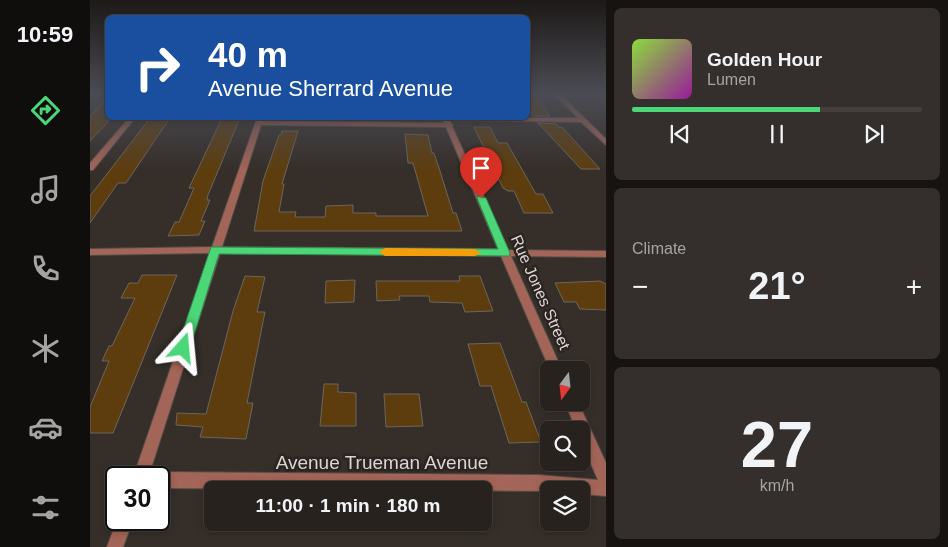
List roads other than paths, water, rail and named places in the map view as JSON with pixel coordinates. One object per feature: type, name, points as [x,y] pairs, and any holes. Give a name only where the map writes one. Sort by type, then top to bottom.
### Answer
[{"type":"street","points":[[90,168],[130,120]]},
{"type":"street","points":[[144,466],[260,120],[583,120],[606,143]]},
{"type":"street","name":"Rue Jones Street","points":[[447,120],[552,361]]},
{"type":"street","points":[[90,252],[215,250],[606,254]]},
{"type":"street","points":[[574,411],[606,481]]},
{"type":"street","name":"Avenue Trueman Avenue","points":[[170,480],[539,483],[606,488]]},
{"type":"street","points":[[115,547],[121,531]]}]
